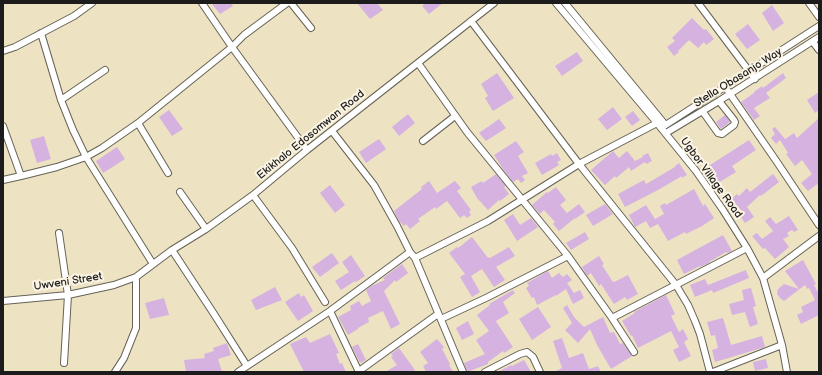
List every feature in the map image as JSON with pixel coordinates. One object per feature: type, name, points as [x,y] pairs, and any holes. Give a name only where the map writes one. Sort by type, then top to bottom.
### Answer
[{"type":"street","points":[[3,51],[15,47],[41,34],[74,16],[92,3]]},
{"type":"street","points":[[202,3],[307,150]]},
{"type":"street","points":[[3,180],[57,167],[86,157],[102,148],[138,123],[232,47],[244,35],[287,3]]},
{"type":"street","points":[[291,3],[311,28]]},
{"type":"street","name":"Ekikhalo Edosomwan Road","points":[[136,277],[172,250],[206,229],[253,195],[307,150],[494,3]]},
{"type":"street","name":"Ugbor Village Road","points":[[556,3],[668,132],[747,248],[763,278],[782,345],[787,372]]},
{"type":"street","name":"Ugbor Village Road","points":[[565,3],[661,124]]},
{"type":"street","points":[[698,3],[754,79]]},
{"type":"street","points":[[809,3],[819,17]]},
{"type":"street","points":[[470,21],[578,164],[676,285],[688,305],[695,321],[712,372],[782,345]]},
{"type":"street","points":[[415,258],[488,221],[578,164],[661,124],[725,87],[819,26]]},
{"type":"street","points":[[41,34],[61,100],[86,157],[153,264]]},
{"type":"street","name":"Stella Obasanjo Way","points":[[668,132],[703,112],[819,37]]},
{"type":"street","points":[[813,42],[819,50]]},
{"type":"street","points":[[418,63],[467,132],[568,256],[634,352]]},
{"type":"street","points":[[61,100],[105,70]]},
{"type":"street","points":[[725,87],[819,225]]},
{"type":"street","points":[[703,112],[718,133],[722,134],[734,125],[735,122],[720,101]]},
{"type":"street","points":[[423,141],[455,116]]},
{"type":"street","points":[[138,123],[168,173]]},
{"type":"street","points":[[3,126],[21,176]]},
{"type":"street","points":[[332,131],[374,185],[410,252],[415,258],[463,372]]},
{"type":"street","points":[[180,192],[206,229]]},
{"type":"street","points":[[253,195],[292,248],[325,302]]},
{"type":"street","points":[[59,233],[68,295],[64,363]]},
{"type":"street","points":[[763,278],[819,237]]},
{"type":"street","points":[[612,318],[747,248]]},
{"type":"street","points":[[172,250],[247,366]]},
{"type":"street","points":[[238,372],[330,311],[410,252]]},
{"type":"street","points":[[330,311],[359,372],[440,317],[488,297],[568,256]]},
{"type":"street","points":[[115,372],[124,358],[136,328],[136,277]]},
{"type":"street","name":"Uwveni Street","points":[[3,301],[68,295],[114,285],[136,277]]},
{"type":"street","points":[[485,372],[520,354],[527,352],[533,357],[540,372]]},
{"type":"building","points":[[211,3],[231,3],[233,6],[220,14]]},
{"type":"building","points":[[357,3],[377,3],[383,10],[370,19]]},
{"type":"building","points":[[426,3],[443,3],[429,14],[422,6]]},
{"type":"building","points":[[772,5],[784,23],[773,31],[762,13]]},
{"type":"building","points":[[692,18],[704,30],[706,29],[714,39],[706,45],[704,42],[698,48],[689,40],[674,56],[667,47],[675,41],[672,38]]},
{"type":"building","points":[[748,24],[760,40],[747,49],[735,34]]},
{"type":"building","points":[[577,52],[583,61],[562,76],[555,66]]},
{"type":"building","points":[[497,73],[514,98],[493,111],[485,98],[488,96],[481,84]]},
{"type":"building","points":[[783,73],[786,78],[766,93],[770,98],[754,108],[760,116],[754,120],[741,102],[762,86],[763,88]]},
{"type":"building","points":[[819,92],[819,110],[815,113],[807,100]]},
{"type":"building","points":[[613,107],[622,119],[607,130],[598,119]]},
{"type":"building","points":[[169,110],[183,129],[172,136],[159,117]]},
{"type":"building","points":[[633,111],[640,120],[632,126],[625,117]]},
{"type":"building","points":[[408,114],[415,123],[399,136],[392,127]]},
{"type":"building","points":[[725,115],[730,122],[721,129],[716,122]]},
{"type":"building","points":[[819,118],[819,183],[808,191],[801,183],[812,174],[802,160],[795,166],[786,154],[788,153],[780,140],[776,144],[771,138],[775,134],[772,129],[775,127],[785,139],[794,133],[797,138]]},
{"type":"building","points":[[499,119],[506,128],[486,141],[479,133]]},
{"type":"building","points":[[44,136],[51,159],[37,163],[30,140]]},
{"type":"building","points":[[379,139],[386,149],[366,163],[359,152]]},
{"type":"building","points":[[749,140],[756,150],[732,166],[736,172],[718,183],[715,179],[714,180],[707,167]]},
{"type":"building","points":[[516,141],[524,152],[518,156],[528,173],[522,176],[525,180],[521,183],[518,179],[513,182],[494,155]]},
{"type":"building","points":[[117,147],[125,159],[103,173],[96,161]]},
{"type":"building","points":[[613,151],[619,158],[627,151],[635,161],[648,153],[652,161],[646,164],[645,162],[631,171],[629,167],[605,185],[591,170]]},
{"type":"building","points":[[557,153],[561,160],[557,162],[559,165],[542,175],[535,163],[551,154],[552,156]]},
{"type":"building","points":[[679,163],[687,175],[682,178],[682,176],[625,207],[618,194],[644,180],[646,184],[675,167]]},
{"type":"building","points":[[496,174],[506,186],[504,187],[509,194],[500,201],[499,200],[488,210],[477,198],[471,187],[482,181],[483,183]]},
{"type":"building","points":[[773,174],[779,182],[761,196],[760,195],[747,207],[754,217],[745,223],[740,216],[744,213],[731,199],[737,194],[739,196],[747,188],[750,192]]},
{"type":"building","points":[[429,181],[437,193],[455,181],[461,188],[457,191],[471,210],[469,212],[471,215],[467,218],[464,215],[460,218],[447,201],[436,209],[435,207],[418,219],[420,221],[410,229],[406,224],[404,226],[399,221],[394,211],[422,189],[421,187]]},
{"type":"building","points":[[330,185],[345,205],[335,213],[320,193]]},
{"type":"building","points":[[556,187],[566,200],[560,205],[567,213],[579,204],[585,212],[559,231],[553,224],[555,222],[544,210],[540,214],[532,205],[547,192],[548,193]]},
{"type":"building","points":[[694,189],[703,206],[705,204],[714,218],[702,226],[686,234],[685,232],[668,241],[658,224],[650,228],[646,221],[635,227],[629,215],[646,205],[655,219],[664,214],[660,206],[665,203],[666,205]]},
{"type":"building","points":[[605,204],[613,214],[593,226],[586,215]]},
{"type":"building","points":[[513,214],[520,225],[531,218],[538,227],[517,241],[504,220]]},
{"type":"building","points":[[789,216],[798,230],[794,232],[792,230],[787,233],[789,236],[783,239],[789,247],[775,259],[765,248],[763,249],[752,236],[757,233],[762,239],[773,231],[765,221],[770,217],[776,224]]},
{"type":"building","points":[[585,232],[589,239],[571,250],[566,243]]},
{"type":"building","points":[[723,235],[732,251],[726,252],[709,263],[684,274],[677,260]]},
{"type":"building","points":[[472,237],[488,258],[509,247],[515,256],[496,267],[505,280],[494,287],[482,269],[471,276],[480,292],[472,297],[460,277],[465,274],[449,253]]},
{"type":"building","points":[[332,253],[339,263],[320,277],[312,267]]},
{"type":"building","points":[[351,255],[365,276],[341,290],[335,281],[349,272],[342,262]]},
{"type":"building","points":[[599,256],[604,264],[602,265],[613,282],[628,275],[638,294],[627,300],[625,297],[614,304],[601,284],[599,286],[591,273],[587,276],[582,267]]},
{"type":"building","points":[[803,260],[816,284],[814,285],[819,294],[819,315],[801,324],[797,315],[803,312],[801,307],[815,300],[809,288],[807,289],[805,285],[784,301],[777,294],[778,289],[784,284],[799,289],[785,271]]},
{"type":"building","points":[[402,264],[408,273],[396,282],[395,280],[384,291],[400,324],[391,329],[383,311],[368,318],[369,322],[348,335],[338,317],[351,310],[350,306],[359,301],[362,306],[371,301],[366,290],[371,286],[385,280],[383,278]]},
{"type":"building","points":[[746,270],[749,278],[713,293],[712,290],[695,297],[690,285],[705,279],[708,285]]},
{"type":"building","points":[[548,271],[552,278],[559,273],[563,277],[567,274],[572,280],[567,283],[574,293],[580,290],[584,298],[573,304],[566,289],[556,296],[537,305],[534,297],[532,298],[526,288],[529,286],[527,283]]},
{"type":"building","points":[[275,287],[282,300],[256,310],[251,300]]},
{"type":"building","points":[[751,288],[756,306],[753,307],[758,324],[750,327],[745,312],[732,315],[729,304],[744,300],[742,290]]},
{"type":"building","points":[[513,290],[515,293],[503,302],[509,313],[496,321],[513,347],[504,353],[503,351],[488,362],[488,364],[467,372],[464,363],[485,354],[476,340],[489,331],[477,315],[490,305],[489,304]]},
{"type":"building","points":[[299,293],[301,297],[304,295],[313,311],[298,321],[285,302]]},
{"type":"building","points":[[666,295],[675,314],[671,316],[679,332],[683,329],[688,339],[684,342],[691,356],[679,362],[673,350],[679,347],[671,331],[638,348],[632,335],[631,336],[622,321],[635,313],[634,312]]},
{"type":"building","points":[[164,298],[169,315],[150,319],[145,303]]},
{"type":"building","points":[[567,305],[574,317],[584,327],[603,317],[610,333],[614,332],[620,344],[623,343],[632,356],[611,369],[597,345],[590,329],[578,343],[565,330],[572,323],[563,308]]},
{"type":"building","points":[[538,307],[551,327],[532,340],[519,319]]},
{"type":"building","points":[[723,318],[731,345],[762,336],[765,347],[715,362],[712,350],[718,348],[715,335],[711,336],[707,322]]},
{"type":"building","points":[[468,321],[474,334],[462,340],[456,328]]},
{"type":"building","points":[[330,334],[339,353],[336,354],[340,364],[342,363],[346,372],[304,372],[290,344],[306,337],[310,343]]},
{"type":"building","points":[[562,338],[569,358],[583,353],[589,369],[598,366],[601,372],[554,372],[562,368],[553,341]]},
{"type":"building","points":[[437,339],[444,347],[442,349],[453,372],[426,372],[423,366],[428,363],[420,352]]},
{"type":"building","points":[[227,343],[231,355],[218,359],[222,372],[186,372],[184,360],[205,358],[204,354],[214,351],[213,348]]},
{"type":"building","points":[[358,344],[366,360],[360,363],[352,347]]},
{"type":"building","points":[[399,348],[415,370],[412,372],[385,372],[397,365],[391,357],[393,356],[391,354]]},
{"type":"building","points":[[766,359],[768,368],[755,371],[753,362]]},
{"type":"building","points":[[524,360],[531,372],[498,372],[511,365],[512,366]]}]
